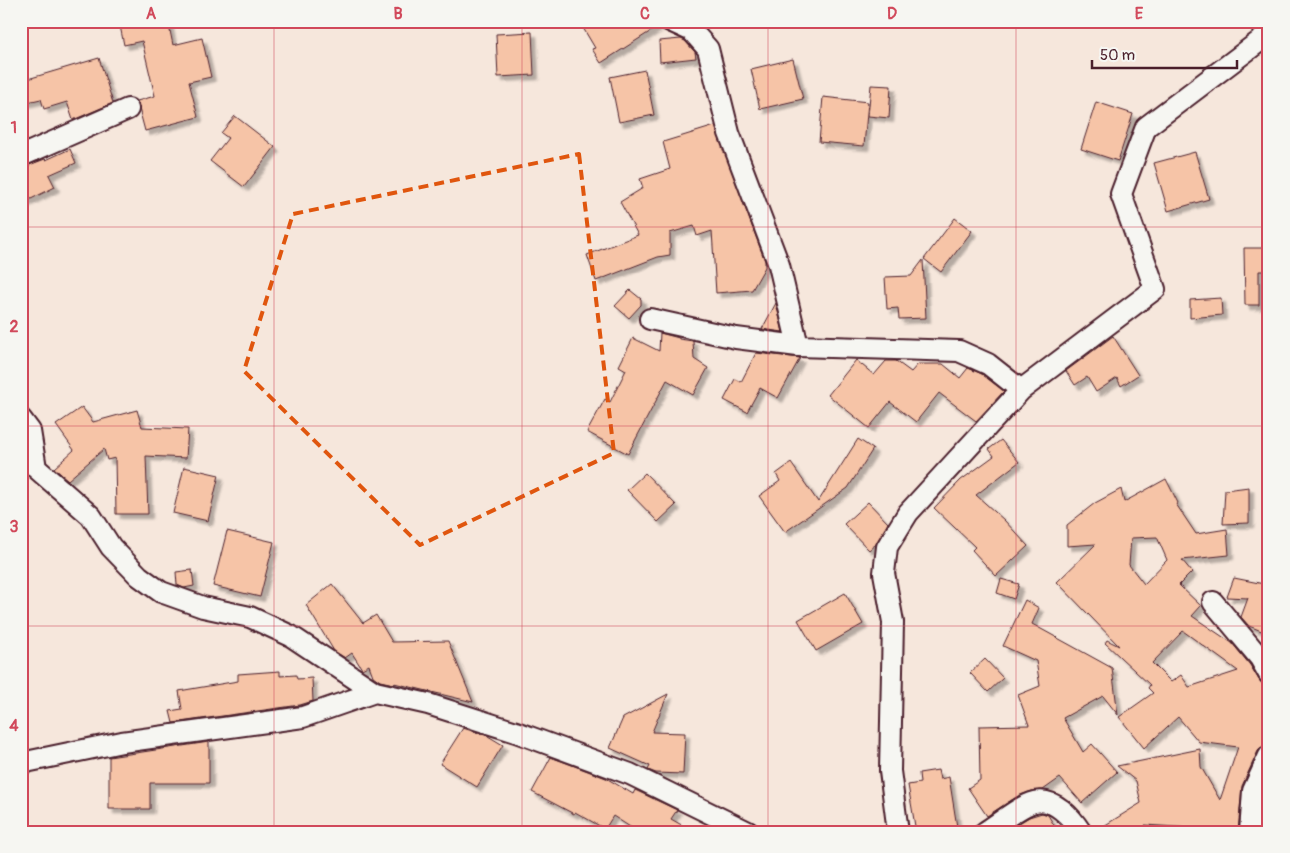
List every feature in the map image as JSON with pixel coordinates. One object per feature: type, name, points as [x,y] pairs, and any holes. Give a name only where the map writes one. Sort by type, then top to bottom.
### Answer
[{"type":"street","points":[[670,21],[692,31],[708,49],[729,133],[779,264],[798,346]]},
{"type":"street","points":[[898,832],[890,770],[893,622],[884,573],[887,547],[908,512],[1021,390],[1155,289],[1121,194],[1146,127],[1269,34]]},
{"type":"street","points":[[21,156],[128,109]]},
{"type":"street","points":[[650,319],[736,338],[798,346],[958,350],[988,364],[1021,390]]},
{"type":"street","points":[[21,418],[30,431],[36,468],[91,516],[111,547],[139,576],[161,592],[202,607],[250,616],[283,632],[375,692],[428,704],[498,726],[630,774],[748,832]]},
{"type":"street","points":[[1213,602],[1260,658],[1269,674]]},
{"type":"street","points":[[21,762],[122,742],[303,717],[375,692]]},
{"type":"street","points":[[1250,832],[1253,791],[1269,756]]},
{"type":"street","points":[[985,832],[1036,801],[1054,804],[1076,824],[1081,832]]},
{"type":"highlighted area","points":[[579,154],[614,453],[420,545],[244,371],[293,214]]},
{"type":"building","points":[[119,21],[168,21],[173,45],[202,38],[211,77],[189,82],[198,117],[145,131],[137,101],[155,96],[142,41],[124,45]]},
{"type":"building","points":[[579,21],[658,21],[659,26],[601,63],[592,49],[595,48]]},
{"type":"building","points":[[532,32],[534,75],[498,77],[496,34]]},
{"type":"building","points":[[681,39],[695,52],[696,58],[660,62],[659,41]]},
{"type":"building","points":[[99,58],[113,103],[73,120],[67,102],[44,109],[41,99],[23,103],[21,81]]},
{"type":"building","points":[[793,59],[803,99],[760,109],[751,69]]},
{"type":"building","points":[[645,70],[654,115],[619,122],[610,77]]},
{"type":"building","points":[[871,85],[891,86],[889,118],[868,116]]},
{"type":"building","points":[[823,97],[868,102],[864,146],[819,142]]},
{"type":"building","points":[[1096,102],[1133,114],[1118,161],[1081,149]]},
{"type":"building","points":[[235,116],[275,147],[244,187],[210,161],[228,138],[221,133]]},
{"type":"building","points":[[715,126],[765,261],[765,267],[752,290],[716,293],[712,231],[697,236],[694,226],[670,233],[670,255],[658,257],[596,281],[587,255],[638,235],[620,202],[643,188],[640,179],[670,169],[663,142]]},
{"type":"building","points":[[70,149],[76,163],[49,175],[55,187],[21,204],[21,168],[46,160]]},
{"type":"building","points":[[1195,152],[1209,199],[1168,211],[1154,163]]},
{"type":"building","points":[[955,218],[972,231],[941,272],[924,259]]},
{"type":"building","points":[[1244,248],[1269,248],[1269,271],[1259,271],[1259,305],[1245,305]]},
{"type":"building","points":[[923,260],[926,318],[899,319],[898,308],[887,309],[885,277],[911,276]]},
{"type":"building","points":[[630,290],[641,299],[641,305],[629,318],[615,306]]},
{"type":"building","points":[[1221,298],[1222,315],[1190,318],[1190,300]]},
{"type":"building","points":[[776,303],[783,332],[762,329]]},
{"type":"building","points":[[660,333],[693,341],[694,359],[708,368],[693,395],[667,380],[628,454],[587,432],[605,399],[610,402],[626,370],[619,366],[633,338],[659,351]]},
{"type":"building","points":[[1113,336],[1138,375],[1121,386],[1117,378],[1096,392],[1087,377],[1075,385],[1066,371]]},
{"type":"building","points":[[756,353],[800,358],[778,398],[760,388],[747,412],[724,400],[735,379],[741,382]]},
{"type":"building","points":[[856,360],[874,375],[886,361],[896,361],[911,372],[918,364],[943,364],[960,378],[968,368],[982,374],[1004,391],[976,421],[939,393],[916,422],[890,402],[869,428],[828,395]]},
{"type":"building","points":[[82,407],[93,422],[137,410],[142,427],[188,429],[186,458],[146,456],[148,514],[116,514],[115,458],[107,460],[104,449],[68,480],[54,468],[74,450],[56,425]]},
{"type":"building","points":[[858,439],[873,449],[848,488],[785,532],[759,496],[780,481],[776,474],[791,463],[818,502]]},
{"type":"building","points":[[1001,440],[1019,462],[976,495],[1004,520],[1028,546],[996,576],[972,550],[975,547],[934,508],[961,480],[994,456],[989,449]]},
{"type":"building","points":[[184,467],[219,475],[208,521],[173,513]]},
{"type":"building","points":[[645,473],[676,505],[658,522],[627,490]]},
{"type":"building","points":[[1166,479],[1178,503],[1176,504],[1196,534],[1227,529],[1229,555],[1182,560],[1192,572],[1179,585],[1201,606],[1192,616],[1232,643],[1250,665],[1259,680],[1269,686],[1269,744],[1263,746],[1258,751],[1242,786],[1238,832],[1207,832],[1208,829],[1145,825],[1150,832],[1094,832],[1141,803],[1136,781],[1117,766],[1200,749],[1201,767],[1220,800],[1238,747],[1199,742],[1178,717],[1144,748],[1119,717],[1153,693],[1148,688],[1150,685],[1105,643],[1107,640],[1119,646],[1057,582],[1096,544],[1067,546],[1067,525],[1095,503],[1121,489],[1124,502]],"holes":[[[1157,537],[1167,560],[1144,584],[1129,565],[1131,538]],[[1183,631],[1238,671],[1189,687],[1181,675],[1171,682],[1152,663]]]},
{"type":"building","points":[[1249,487],[1249,523],[1223,524],[1225,490]]},
{"type":"building","points":[[868,502],[888,523],[876,544],[869,550],[844,524]]},
{"type":"building","points":[[227,531],[274,542],[260,597],[213,586]]},
{"type":"building","points":[[192,570],[194,586],[184,588],[177,585],[176,572]]},
{"type":"building","points":[[1234,578],[1269,585],[1269,634],[1249,626],[1241,617],[1248,598],[1227,597]]},
{"type":"building","points":[[1001,579],[1019,584],[1014,599],[997,593]]},
{"type":"building","points":[[332,584],[363,623],[376,615],[392,642],[448,641],[473,702],[380,681],[373,676],[369,665],[362,669],[352,653],[345,658],[334,651],[306,605]]},
{"type":"building","points":[[845,593],[863,624],[816,651],[798,620]]},
{"type":"building","points":[[1025,600],[1039,608],[1032,624],[1112,668],[1118,715],[1103,696],[1063,718],[1083,752],[1092,744],[1117,772],[1082,803],[1060,778],[1043,790],[1032,791],[1018,796],[987,816],[968,788],[980,780],[979,726],[1029,725],[1018,695],[1040,686],[1036,661],[1003,646]]},
{"type":"building","points":[[985,659],[1003,678],[988,692],[970,673]]},
{"type":"building","points":[[280,671],[280,676],[296,675],[297,679],[312,678],[313,701],[300,705],[173,723],[170,711],[182,709],[179,691],[238,681],[238,674]]},
{"type":"building","points":[[668,694],[652,732],[685,733],[683,774],[656,773],[648,770],[650,766],[610,748],[623,718]]},
{"type":"building","points":[[463,728],[488,736],[503,745],[477,787],[440,764]]},
{"type":"building","points":[[209,742],[209,783],[150,783],[150,809],[109,809],[109,757]]},
{"type":"building","points":[[551,757],[606,778],[633,794],[635,790],[677,810],[671,819],[694,832],[638,832],[613,816],[605,829],[575,812],[574,814],[532,792]]},
{"type":"building","points":[[938,770],[940,779],[949,777],[957,827],[931,832],[916,832],[908,785],[920,783],[919,773]]},
{"type":"building","points":[[1269,785],[1269,832],[1262,832],[1265,794]]},
{"type":"building","points":[[1042,813],[1048,815],[1058,832],[1009,832],[1008,830],[1029,817]]}]
